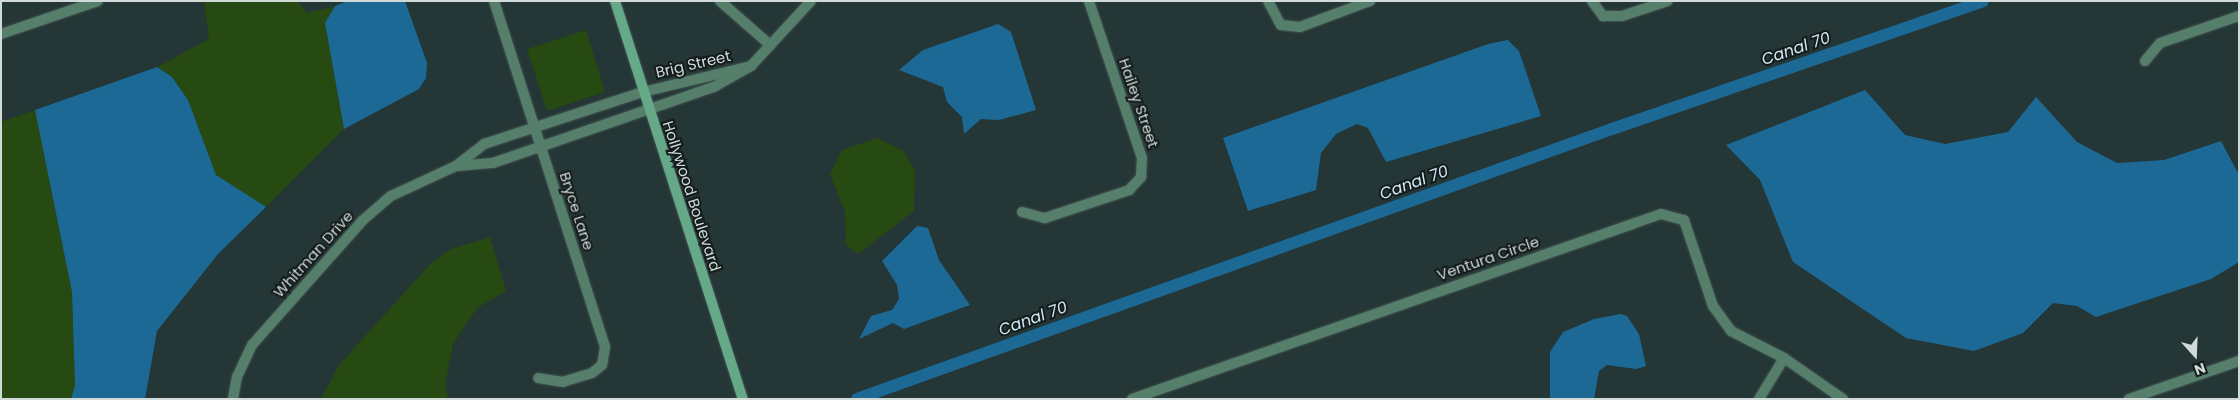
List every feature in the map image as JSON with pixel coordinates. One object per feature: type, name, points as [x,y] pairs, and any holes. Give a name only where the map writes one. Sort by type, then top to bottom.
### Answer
[{"type":"street","points":[[1,34],[98,1]]},
{"type":"street","name":"Bryce Lane","points":[[494,1],[605,347],[602,365],[592,373],[563,382],[538,378]]},
{"type":"street","name":"Hollywood Boulevard","points":[[614,1],[743,399]]},
{"type":"street","points":[[720,1],[770,45]]},
{"type":"street","name":"Brig Street","points":[[649,110],[714,87],[751,66],[811,1]]},
{"type":"street","name":"Hailey Street","points":[[1022,212],[1045,218],[1129,190],[1140,177],[1142,158],[1089,1]]},
{"type":"street","points":[[1268,1],[1282,25],[1300,27],[1370,1]]},
{"type":"street","points":[[1592,1],[1603,16],[1622,16],[1668,1]]},
{"type":"street","points":[[2144,60],[2160,43],[2239,16]]},
{"type":"street","name":"Brig Street","points":[[642,92],[751,66]]},
{"type":"street","name":"Whitman Drive","points":[[232,399],[237,377],[252,345],[362,221],[391,196],[456,166],[484,144],[642,92]]},
{"type":"street","name":"Whitman Drive","points":[[456,166],[493,163],[649,110]]},
{"type":"street","name":"Ventura Circle","points":[[1132,399],[1661,214],[1684,220],[1713,306],[1731,331],[1784,358]]},
{"type":"street","points":[[1759,399],[1784,358],[1843,399]]},
{"type":"street","points":[[2129,399],[2239,361]]},
{"type":"green space","points":[[204,1],[297,1],[307,13],[335,6],[325,23],[344,129],[266,207],[216,176],[188,100],[172,77],[157,67],[209,39]]},
{"type":"green space","points":[[586,30],[605,92],[547,111],[527,49]]},
{"type":"green space","points":[[35,110],[72,292],[75,387],[71,399],[1,399],[1,122]]},
{"type":"green space","points":[[877,138],[904,151],[915,171],[914,211],[858,254],[846,245],[845,213],[830,174],[842,150]]},
{"type":"green space","points":[[490,237],[506,291],[477,308],[453,344],[445,384],[448,399],[321,399],[339,365],[432,262],[451,249]]},
{"type":"water","points":[[348,1],[405,1],[427,63],[426,78],[419,89],[344,129],[325,23],[335,6]]},
{"type":"water","points":[[998,24],[1011,32],[1036,110],[999,120],[981,119],[964,134],[962,117],[947,102],[943,87],[899,70],[923,50]]},
{"type":"water","points":[[1508,40],[1519,51],[1541,116],[1386,162],[1368,128],[1357,124],[1336,134],[1321,153],[1316,190],[1248,211],[1223,138],[1488,44]]},
{"type":"water","points":[[157,67],[172,77],[188,100],[216,175],[266,207],[218,254],[157,331],[145,399],[71,399],[75,386],[72,292],[35,110]]},
{"type":"water","points":[[1865,90],[1905,135],[1945,144],[2008,132],[2036,97],[2077,142],[2117,163],[2164,160],[2221,141],[2239,175],[2239,262],[2211,279],[2096,317],[2077,306],[2053,303],[2023,333],[1974,351],[1906,338],[1793,262],[1760,180],[1726,145]]},
{"type":"water","points":[[917,226],[928,228],[939,260],[970,305],[904,329],[893,323],[859,339],[871,316],[892,310],[899,299],[897,285],[882,261]]},
{"type":"water","points":[[1621,314],[1627,316],[1639,334],[1646,366],[1636,369],[1607,365],[1599,371],[1594,399],[1550,399],[1550,352],[1563,332],[1594,319]]},
{"type":"waterway","name":"Canal 70","points":[[857,399],[1612,129],[1983,1]]}]
